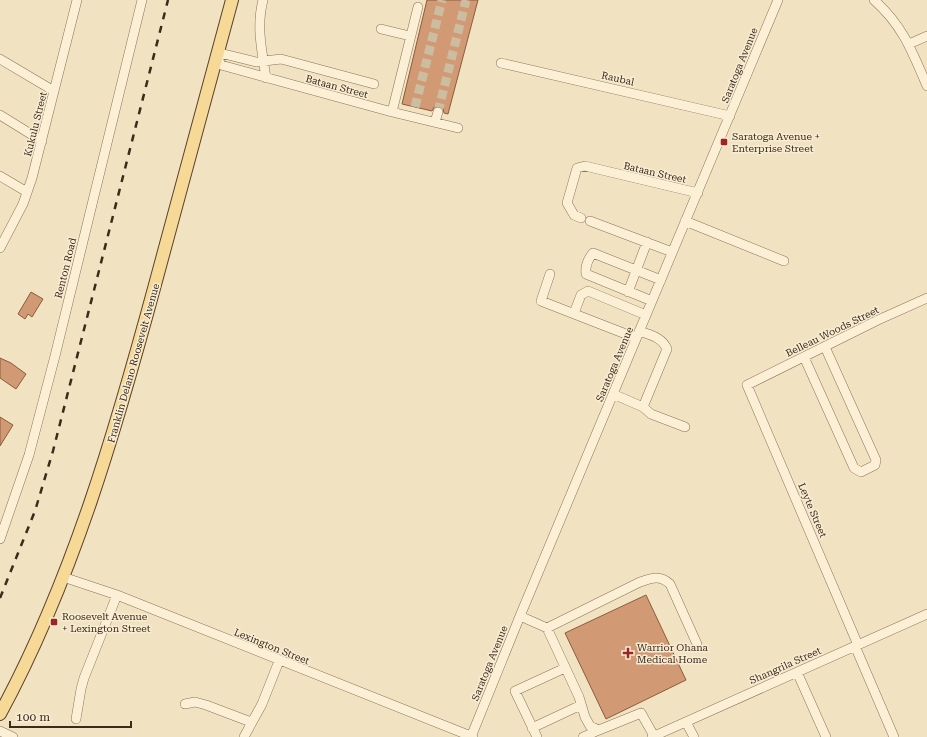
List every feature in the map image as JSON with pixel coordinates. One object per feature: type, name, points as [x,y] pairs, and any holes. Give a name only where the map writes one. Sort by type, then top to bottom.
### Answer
[{"type":"main road","name":"Franklin Delano Roosevelt Avenue","points":[[0,714],[33,648],[63,578],[101,471],[134,362],[232,0]]},
{"type":"street","name":"Kukulu Street","points":[[0,248],[3,236],[14,223],[27,192],[42,141],[77,0]]},
{"type":"street","name":"Renton Road","points":[[0,539],[29,455],[55,356],[142,0]]},
{"type":"street","points":[[263,0],[259,22],[259,32],[266,78]]},
{"type":"street","name":"Saratoga Avenue","points":[[472,737],[520,616],[778,0]]},
{"type":"street","points":[[874,0],[894,20],[909,44],[927,86]]},
{"type":"street","points":[[392,112],[418,7]]},
{"type":"street","points":[[381,29],[410,36]]},
{"type":"street","points":[[909,44],[927,36]]},
{"type":"street","points":[[217,56],[224,54],[252,61],[281,60],[374,84]]},
{"type":"street","name":"Bataan Street","points":[[217,56],[221,65],[392,112],[458,128]]},
{"type":"street","points":[[0,59],[54,91]]},
{"type":"street","name":"Raubal","points":[[501,63],[730,116]]},
{"type":"street","points":[[413,117],[415,107]]},
{"type":"street","points":[[435,122],[438,112]]},
{"type":"street","points":[[0,115],[42,141]]},
{"type":"street","name":"Bataan Street","points":[[647,242],[574,215],[567,203],[577,168],[585,166],[698,193]]},
{"type":"street","points":[[0,176],[27,192]]},
{"type":"street","points":[[686,221],[784,261]]},
{"type":"street","points":[[628,292],[647,242],[672,252]]},
{"type":"street","points":[[652,302],[586,274],[585,270],[589,258],[593,253],[661,280]]},
{"type":"street","points":[[550,274],[541,300],[638,335],[659,338],[665,345],[667,349],[643,407]]},
{"type":"street","points":[[574,313],[581,295],[588,291],[646,315]]},
{"type":"street","name":"Belleau Woods Street","points":[[747,385],[878,320],[927,298]]},
{"type":"street","points":[[804,357],[854,468],[861,472],[874,465],[876,460],[825,347]]},
{"type":"street","name":"Leyte Street","points":[[747,385],[857,645],[894,737]]},
{"type":"street","points":[[613,394],[643,407],[651,414],[685,427]]},
{"type":"street","name":"Lexington Street","points":[[63,578],[117,595],[472,737]]},
{"type":"street","points":[[547,628],[640,582],[653,578],[664,579],[670,584],[697,644]]},
{"type":"street","points":[[76,719],[84,678],[117,595]]},
{"type":"street","name":"Shangrila Street","points":[[653,737],[927,614]]},
{"type":"street","points":[[520,616],[547,628],[579,697],[585,717],[590,726],[599,730]]},
{"type":"street","points":[[244,737],[262,704],[279,661]]},
{"type":"street","points":[[537,737],[515,691],[565,668]]},
{"type":"street","points":[[797,672],[826,737]]},
{"type":"street","points":[[185,704],[195,702],[206,705],[251,722]]},
{"type":"street","points":[[532,728],[581,705]]},
{"type":"street","points":[[583,737],[642,713],[653,737]]},
{"type":"street","points":[[686,722],[694,737]]},
{"type":"street","points":[[0,731],[13,737]]},
{"type":"building","points":[[427,0],[478,0],[448,114],[444,113],[443,108],[439,106],[434,107],[432,111],[402,104]]},
{"type":"building","points":[[31,292],[43,299],[32,317],[28,314],[25,319],[18,314]]},
{"type":"building","points":[[0,358],[11,363],[26,374],[16,389],[0,378]]},
{"type":"building","points":[[0,417],[13,425],[0,446]]},
{"type":"building","points":[[646,595],[686,680],[606,719],[565,633]]},
{"type":"tunnel","points":[[415,107],[442,0]]},
{"type":"tunnel","points":[[438,112],[466,0]]},
{"type":"railway","points":[[0,598],[35,511],[53,451],[168,0]]},
{"type":"place","name":"Saratoga Avenue + Enterprise Street","points":[[724,142]]},
{"type":"place","name":"Roosevelt Avenue + Lexington Street","points":[[54,622]]},
{"type":"place","name":"Warrior Ohana Medical Home","points":[[628,653]]}]
